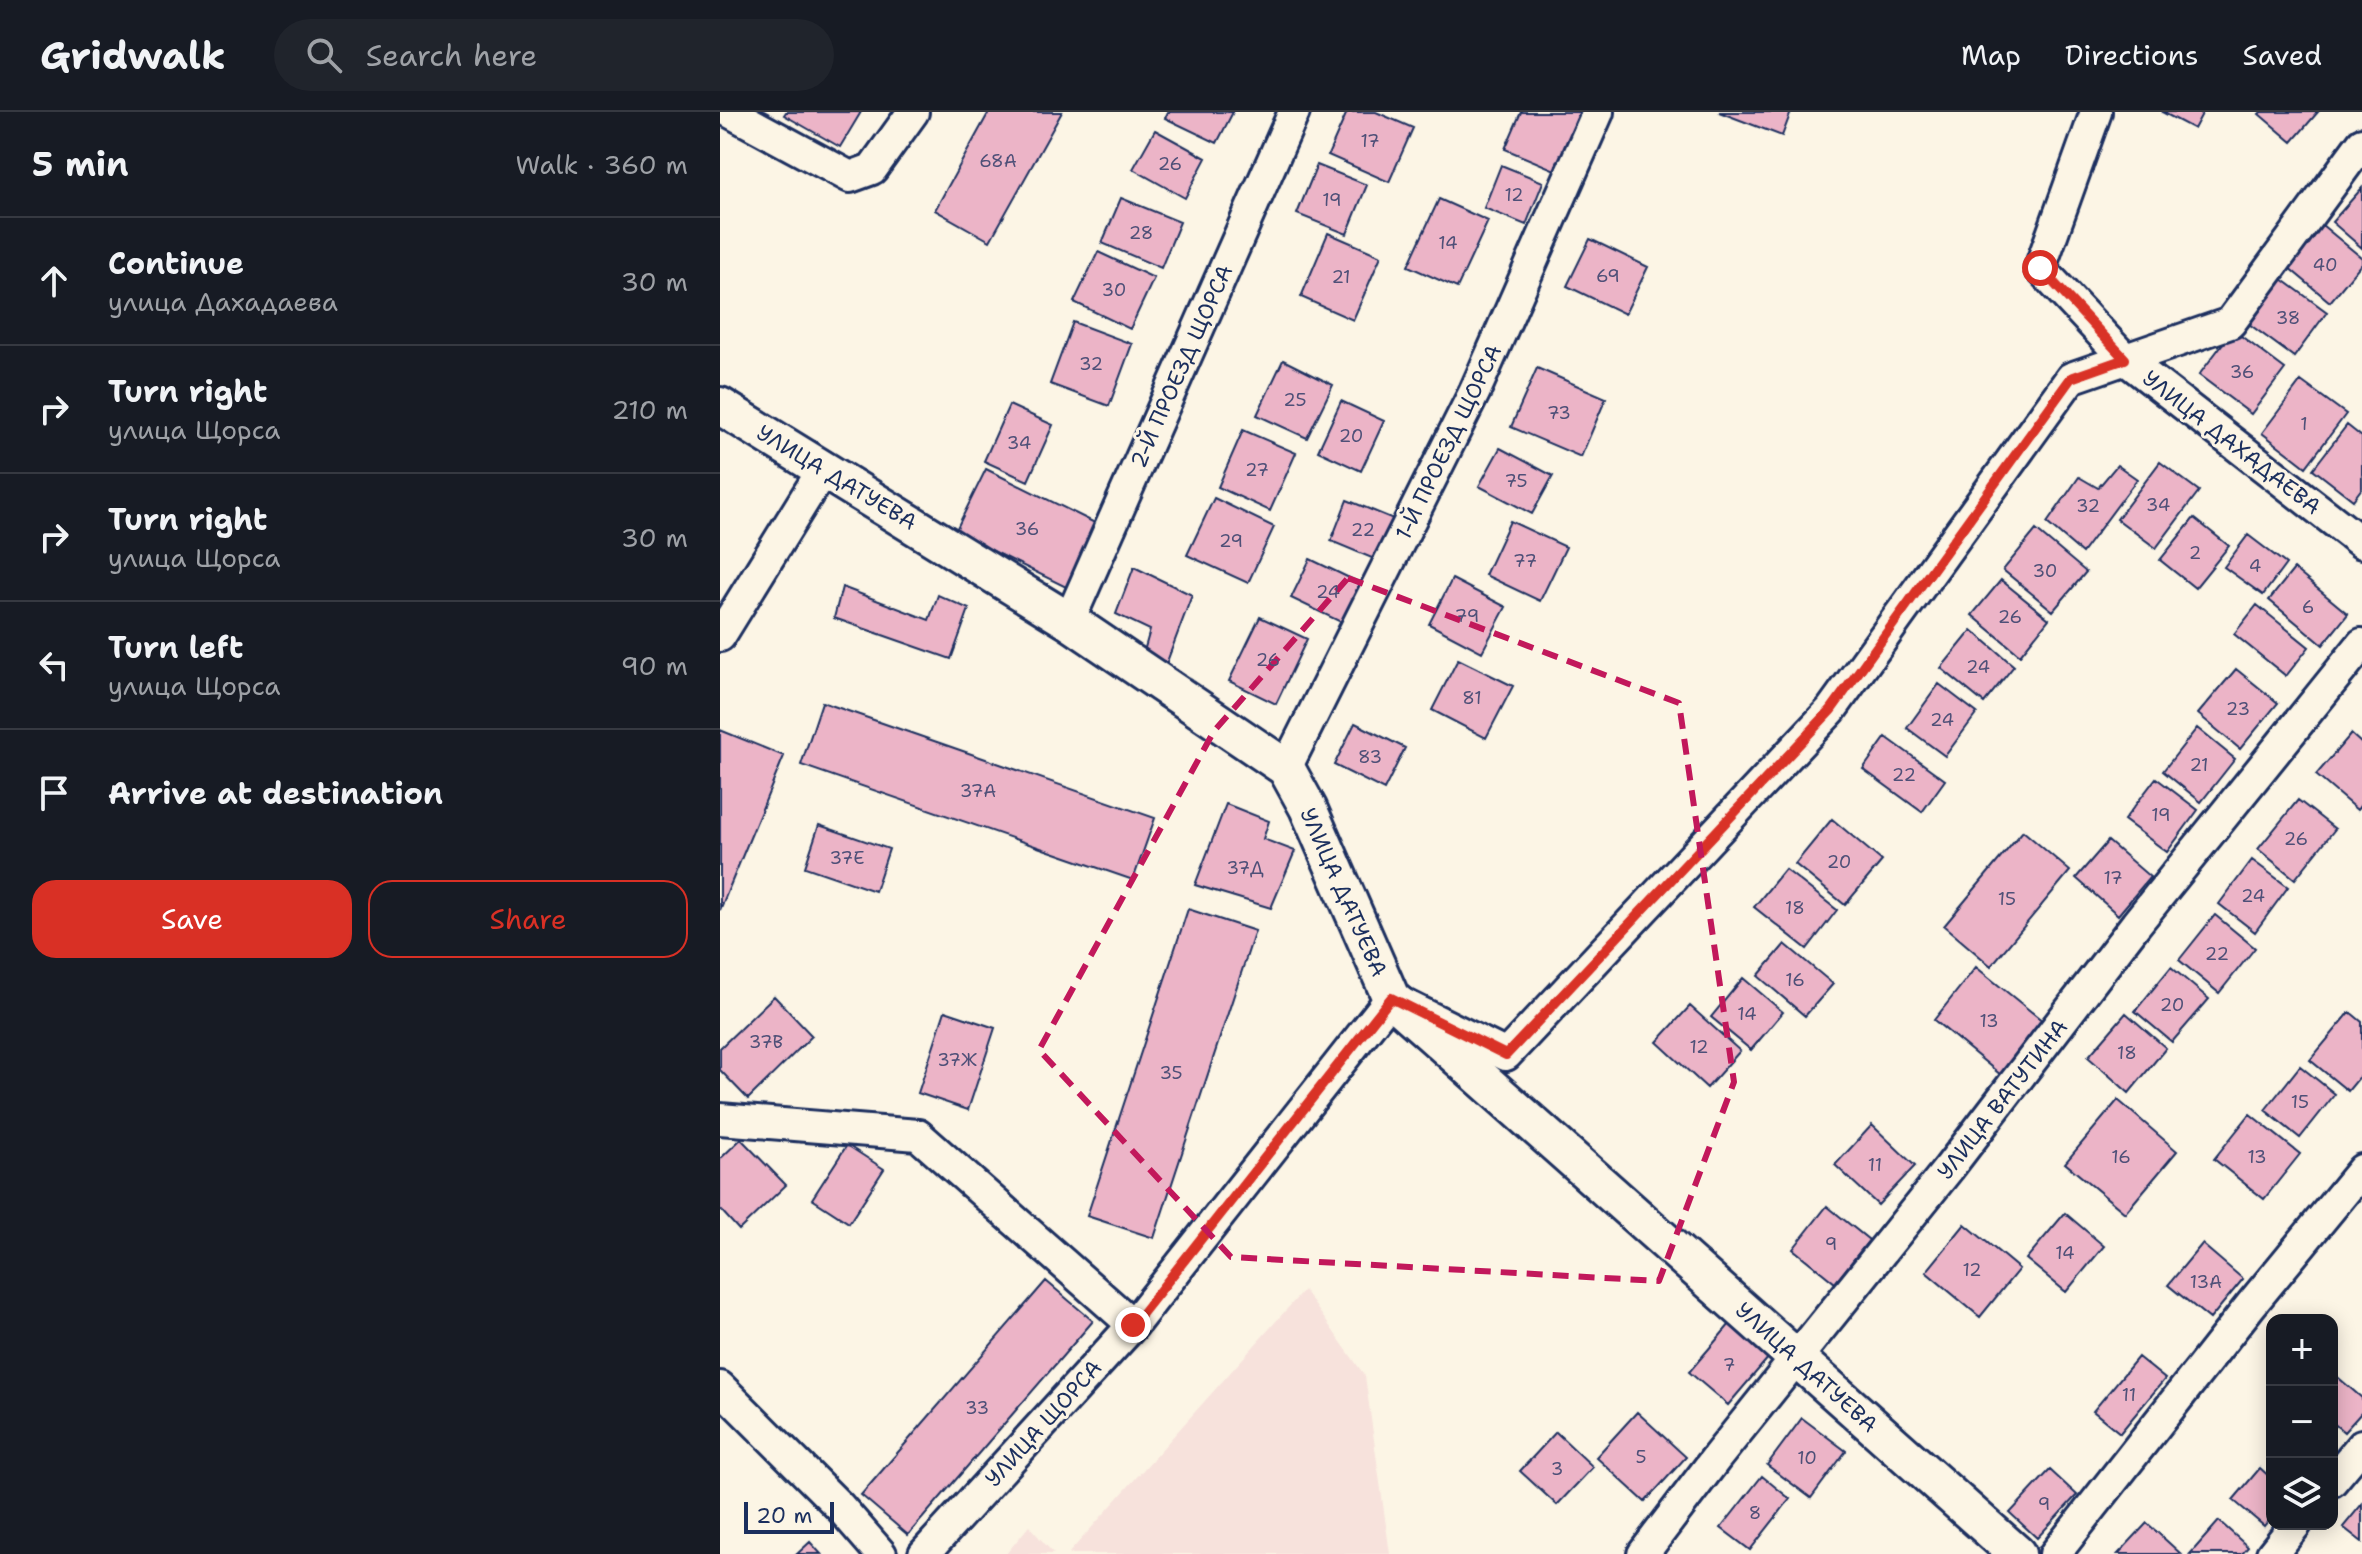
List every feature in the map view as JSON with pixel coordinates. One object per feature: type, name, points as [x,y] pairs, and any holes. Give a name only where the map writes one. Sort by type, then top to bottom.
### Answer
[{"type":"street","points":[[730,112],[850,177],[872,169],[913,112]]},
{"type":"street","name":"2-Й ПРОЕЗД ЩОРСА","points":[[1069,621],[1294,112]]},
{"type":"street","name":"1-Й ПРОЕЗД ЩОРСА","points":[[1286,768],[1475,391],[1598,112]]},
{"type":"street","name":"УЛИЦА ДАХАДАЕВА","points":[[2096,112],[2040,268],[2125,359],[2362,543]]},
{"type":"street","points":[[1391,998],[1506,1055],[1831,710],[2071,378],[2230,323],[2362,143]]},
{"type":"street","name":"УЛИЦА ДАТУЕВА","points":[[720,406],[1069,621],[1286,768],[1308,808],[1391,998],[2017,1554]]},
{"type":"street","points":[[720,636],[824,468]]},
{"type":"street","name":"УЛИЦА ВАТУТИНА","points":[[1643,1554],[1949,1168],[2136,924],[2362,644]]},
{"type":"street","name":"УЛИЦА ЩОРСА","points":[[924,1554],[1133,1325],[1391,998]]},
{"type":"street","points":[[720,1119],[918,1135],[1133,1325]]},
{"type":"street","points":[[2055,1554],[2250,1306],[2362,1170]]},
{"type":"street","points":[[720,1387],[840,1507],[881,1554]]},
{"type":"street","points":[[2338,1474],[2362,1445]]},
{"type":"street","points":[[2272,1554],[2291,1530]]},
{"type":"highlighted area","points":[[1348,578],[1679,703],[1734,1082],[1659,1281],[1231,1257],[1039,1050],[1214,731]]},
{"type":"shaded area","points":[[1304,1290],[1365,1376],[1390,1554],[1068,1554]]},
{"type":"shaded area","points":[[1029,1526],[1054,1554],[1006,1554]]},
{"type":"building","points":[[786,112],[861,112],[840,147],[784,115]]},
{"type":"building","points":[[989,112],[1062,112],[990,241],[935,210]]},
{"type":"building","points":[[1168,112],[1233,112],[1217,143],[1165,118]]},
{"type":"building","points":[[1347,112],[1376,112],[1413,128],[1389,182],[1328,155]]},
{"type":"building","points":[[1521,112],[1580,112],[1555,170],[1505,149]]},
{"type":"building","points":[[1719,112],[1791,112],[1782,136]]},
{"type":"building","points":[[2162,112],[2203,112],[2194,129]]},
{"type":"building","points":[[2318,112],[2292,142],[2259,114]]},
{"type":"building","points":[[1155,130],[1206,158],[1185,198],[1133,169]]},
{"type":"building","points":[[1317,165],[1367,185],[1347,234],[1297,214]]},
{"type":"building","points":[[1501,165],[1543,182],[1526,225],[1484,208]]},
{"type":"building","points":[[2362,188],[2362,248],[2332,222]]},
{"type":"building","points":[[1121,198],[1180,222],[1161,268],[1102,243]]},
{"type":"building","points":[[1439,199],[1488,221],[1457,288],[1408,266]]},
{"type":"building","points":[[2322,225],[2362,258],[2362,263],[2330,302],[2288,267]]},
{"type":"building","points":[[1328,233],[1381,256],[1353,320],[1301,297]]},
{"type":"building","points":[[1590,239],[1648,267],[1625,314],[1567,286]]},
{"type":"building","points":[[1098,252],[1154,278],[1130,329],[1074,302]]},
{"type":"building","points":[[2282,279],[2327,312],[2294,357],[2249,324]]},
{"type":"building","points":[[1073,322],[1132,344],[1109,406],[1050,384]]},
{"type":"building","points":[[2233,330],[2285,369],[2251,414],[2199,375]]},
{"type":"building","points":[[1283,360],[1333,385],[1307,438],[1257,415]]},
{"type":"building","points":[[1537,368],[1606,398],[1581,457],[1511,427]]},
{"type":"building","points":[[2301,381],[2346,414],[2306,467],[2262,433]]},
{"type":"building","points":[[1341,401],[1384,421],[1361,471],[1318,451]]},
{"type":"building","points":[[1009,405],[1053,425],[1028,481],[984,461]]},
{"type":"building","points":[[2347,425],[2362,437],[2362,488],[2353,500],[2313,469]]},
{"type":"building","points":[[1243,430],[1296,453],[1270,511],[1218,487]]},
{"type":"building","points":[[1500,448],[1553,476],[1532,514],[1479,486]]},
{"type":"building","points":[[2160,462],[2199,491],[2156,548],[2117,519]]},
{"type":"building","points":[[2117,465],[2137,479],[2082,553],[2047,523],[2079,477],[2098,488]]},
{"type":"building","points":[[986,469],[1099,525],[1068,588],[955,532]]},
{"type":"building","points":[[1214,498],[1274,527],[1248,583],[1187,555]]},
{"type":"building","points":[[1347,500],[1396,520],[1379,561],[1331,541]]},
{"type":"building","points":[[2194,518],[2229,546],[2195,588],[2160,560]]},
{"type":"building","points":[[1510,521],[1566,547],[1540,601],[1485,575]]},
{"type":"building","points":[[2036,530],[2086,572],[2053,611],[2003,570]]},
{"type":"building","points":[[2248,535],[2286,564],[2263,595],[2224,567]]},
{"type":"building","points":[[1310,559],[1364,585],[1345,624],[1291,598]]},
{"type":"building","points":[[1134,567],[1192,595],[1165,667],[1143,655],[1150,630],[1116,614]]},
{"type":"building","points":[[2294,569],[2348,614],[2323,645],[2269,600]]},
{"type":"building","points":[[1452,579],[1506,607],[1482,652],[1429,624]]},
{"type":"building","points":[[2001,580],[2049,619],[2020,655],[1972,615]]},
{"type":"building","points":[[842,587],[929,620],[938,595],[969,609],[951,659],[834,618]]},
{"type":"building","points":[[2257,605],[2309,647],[2286,676],[2234,634]]},
{"type":"building","points":[[1260,617],[1307,639],[1276,704],[1229,681]]},
{"type":"building","points":[[1972,630],[2014,666],[1984,703],[1941,668]]},
{"type":"building","points":[[1458,659],[1513,686],[1486,738],[1432,710]]},
{"type":"building","points":[[2236,669],[2278,703],[2240,749],[2198,714]]},
{"type":"building","points":[[1939,684],[1977,713],[1945,756],[1907,728]]},
{"type":"building","points":[[822,702],[1155,818],[1133,880],[801,765]]},
{"type":"building","points":[[1355,723],[1405,748],[1384,790],[1334,765]]},
{"type":"building","points":[[2197,728],[2235,759],[2201,802],[2163,771]]},
{"type":"building","points":[[720,730],[784,756],[720,910]]},
{"type":"building","points":[[2351,734],[2362,744],[2362,803],[2357,810],[2316,775]]},
{"type":"building","points":[[1886,737],[1945,780],[1922,812],[1863,769]]},
{"type":"building","points":[[2156,778],[2198,810],[2167,852],[2124,820]]},
{"type":"building","points":[[2298,800],[2335,829],[2295,879],[2258,849]]},
{"type":"building","points":[[1226,804],[1269,821],[1263,839],[1295,851],[1271,908],[1195,885]]},
{"type":"building","points":[[1832,819],[1882,861],[1845,905],[1795,864]]},
{"type":"building","points":[[819,825],[889,849],[875,891],[805,867]]},
{"type":"building","points":[[2023,831],[2070,871],[1991,966],[1944,926]]},
{"type":"building","points":[[2108,841],[2150,877],[2118,915],[2076,878]]},
{"type":"building","points":[[2252,860],[2288,887],[2255,932],[2219,904]]},
{"type":"building","points":[[1785,869],[1837,910],[1807,949],[1754,907]]},
{"type":"building","points":[[1188,909],[1255,931],[1154,1238],[1087,1216]]},
{"type":"building","points":[[2215,915],[2255,948],[2219,993],[2179,960]]},
{"type":"building","points":[[1785,944],[1833,984],[1805,1016],[1758,976]]},
{"type":"building","points":[[1976,967],[2044,1022],[2001,1075],[1934,1020]]},
{"type":"building","points":[[2171,967],[2209,999],[2172,1042],[2135,1011]]},
{"type":"building","points":[[1743,978],[1783,1012],[1751,1050],[1711,1017]]},
{"type":"building","points":[[774,996],[812,1036],[748,1099],[720,1070],[720,1048]]},
{"type":"building","points":[[1690,1006],[1740,1051],[1707,1088],[1657,1042]]},
{"type":"building","points":[[945,1011],[995,1028],[968,1110],[918,1093]]},
{"type":"building","points":[[2350,1012],[2362,1022],[2362,1074],[2348,1091],[2310,1060]]},
{"type":"building","points":[[2126,1013],[2166,1048],[2129,1093],[2088,1057]]},
{"type":"building","points":[[2300,1066],[2335,1094],[2300,1138],[2265,1110]]},
{"type":"building","points":[[2118,1100],[2177,1151],[2125,1213],[2065,1163]]},
{"type":"building","points":[[2250,1114],[2300,1154],[2264,1199],[2214,1159]]},
{"type":"building","points":[[1872,1125],[1915,1166],[1878,1205],[1835,1165]]},
{"type":"building","points":[[741,1139],[786,1185],[739,1230],[720,1209],[720,1159]]},
{"type":"building","points":[[847,1145],[884,1169],[849,1223],[812,1199]]},
{"type":"building","points":[[1827,1206],[1869,1240],[1835,1283],[1793,1249]]},
{"type":"building","points":[[2065,1213],[2104,1246],[2066,1292],[2026,1259]]},
{"type":"building","points":[[1965,1224],[2019,1269],[1980,1317],[1926,1272]]},
{"type":"building","points":[[2202,1244],[2243,1279],[2210,1319],[2168,1285]]},
{"type":"building","points":[[1046,1281],[1093,1321],[908,1535],[861,1495]]},
{"type":"building","points":[[1730,1324],[1769,1357],[1728,1405],[1689,1372]]},
{"type":"building","points":[[2138,1357],[2165,1379],[2120,1433],[2093,1411]]},
{"type":"building","points":[[2338,1377],[2362,1398],[2362,1412],[2344,1432],[2338,1427]]},
{"type":"building","points":[[1637,1412],[1686,1457],[1645,1502],[1596,1457]]},
{"type":"building","points":[[1802,1418],[1846,1451],[1811,1498],[1767,1465]]},
{"type":"building","points":[[1556,1432],[1593,1467],[1557,1505],[1520,1471]]},
{"type":"building","points":[[2260,1468],[2266,1474],[2264,1526],[2233,1500]]},
{"type":"building","points":[[2050,1470],[2077,1495],[2037,1538],[2010,1513]]},
{"type":"building","points":[[1762,1476],[1790,1499],[1750,1550],[1721,1528]]},
{"type":"building","points":[[2362,1504],[2362,1542],[2343,1527]]},
{"type":"building","points":[[2219,1521],[2248,1547],[2242,1554],[2190,1554]]},
{"type":"building","points":[[2147,1523],[2181,1554],[2118,1554]]},
{"type":"building","points":[[810,1542],[821,1554],[797,1554]]},
{"type":"route","points":[[1133,1325],[1391,998],[1506,1055],[1831,710],[2071,378],[2125,359],[2040,268]]}]
